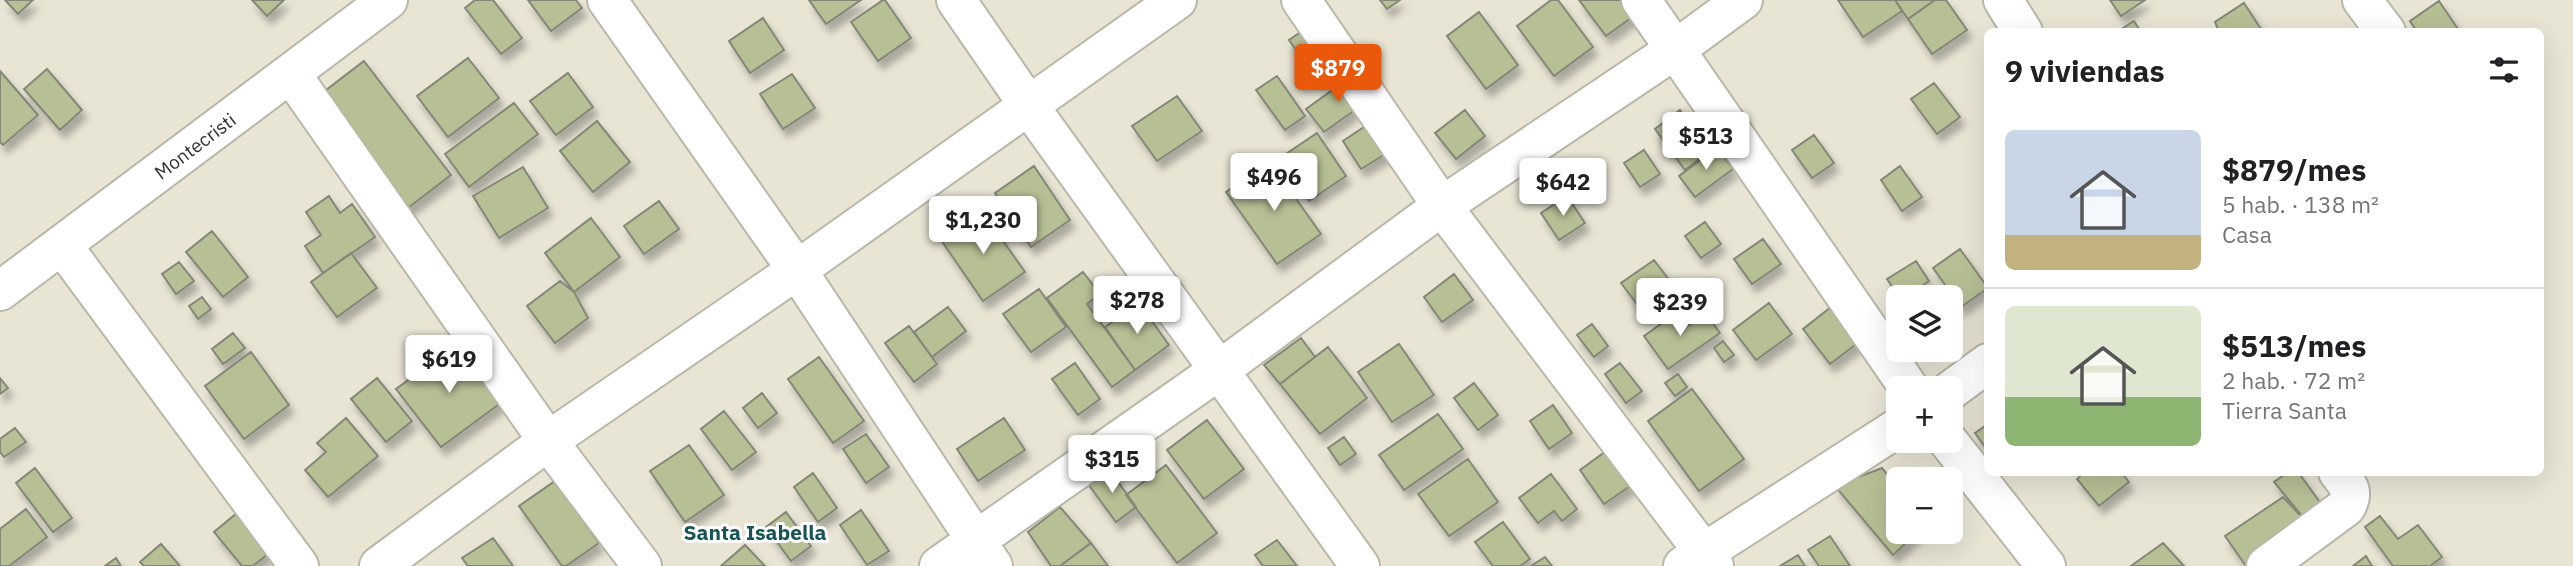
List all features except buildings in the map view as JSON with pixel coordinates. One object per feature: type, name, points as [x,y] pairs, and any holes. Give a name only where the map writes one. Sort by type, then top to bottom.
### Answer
[{"type":"street","points":[[607,0],[797,270],[984,553]]},
{"type":"street","points":[[956,0],[1218,371],[1360,566]]},
{"type":"street","points":[[379,566],[548,441],[797,270],[1177,0]]},
{"type":"street","points":[[1301,0],[1442,206],[1700,561],[1886,436]]},
{"type":"street","points":[[1642,0],[1901,376]]},
{"type":"street","points":[[939,566],[984,553],[1218,371],[1442,206],[1676,49],[1743,0]]},
{"type":"street","points":[[2003,0],[2020,28]]},
{"type":"street","points":[[2362,0],[2382,28]]},
{"type":"street","name":"Montecristi","points":[[0,291],[291,74],[372,4]]},
{"type":"street","points":[[291,74],[548,441],[642,566]]},
{"type":"street","points":[[62,246],[299,566]]},
{"type":"street","points":[[1963,381],[1984,366]]},
{"type":"street","points":[[1957,453],[2046,566]]},
{"type":"street","points":[[2266,566],[2346,507],[2344,485]]},
{"type":"district","name":"Santa Isabella","points":[[755,532]]}]
